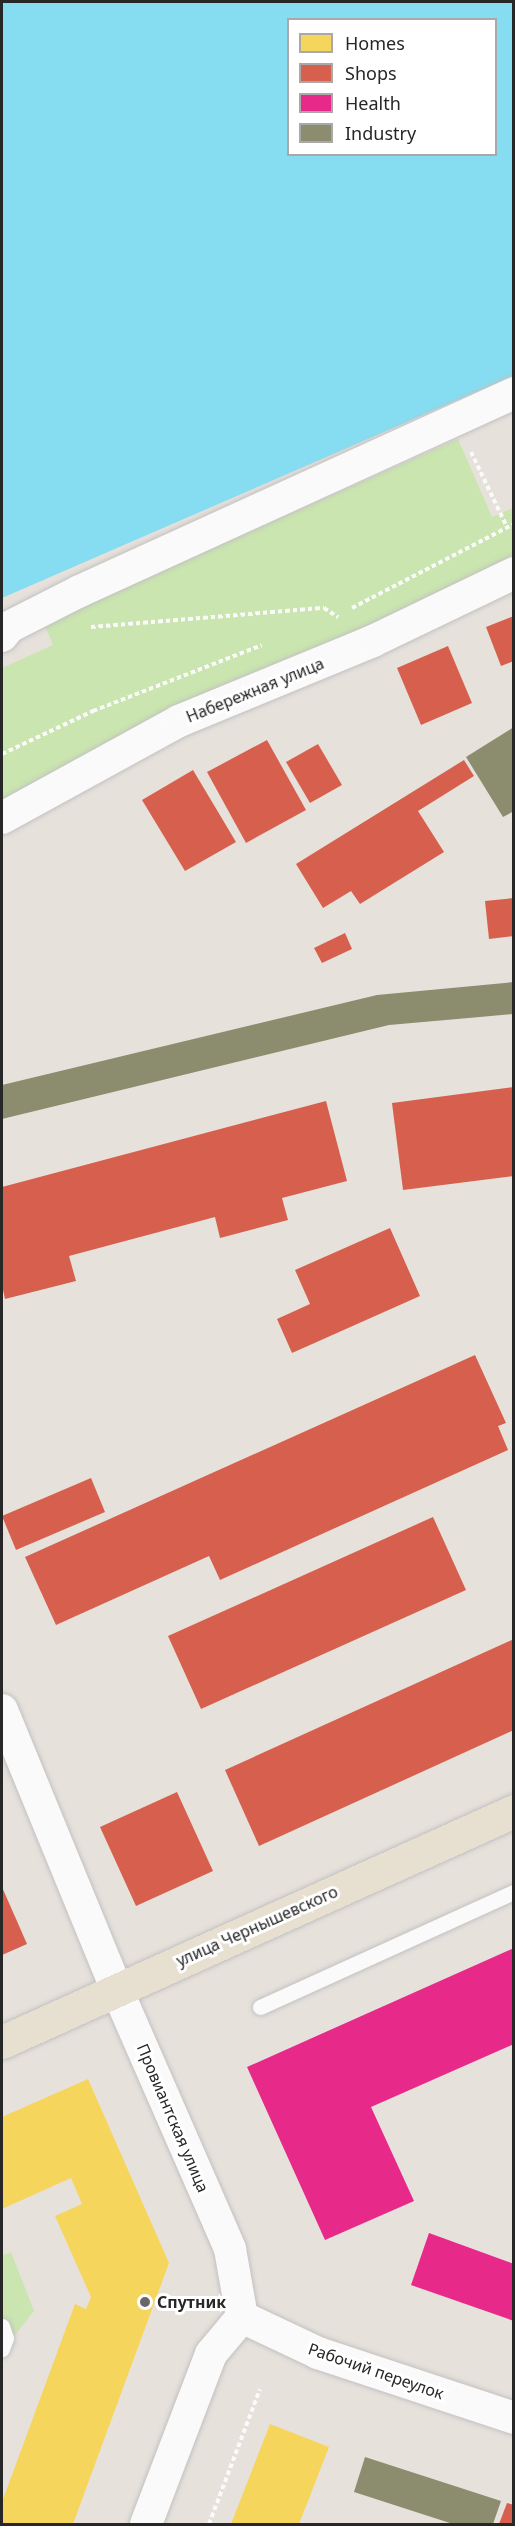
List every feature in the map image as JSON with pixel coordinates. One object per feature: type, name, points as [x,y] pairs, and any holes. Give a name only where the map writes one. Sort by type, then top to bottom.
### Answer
[{"type":"main road","name":"улица Чернышевского","points":[[2,2042],[513,1811]]},
{"type":"street","points":[[2,636],[9,627],[80,591],[513,393]]},
{"type":"street","name":"Набережная улица","points":[[2,818],[179,721],[373,641],[513,573]]},
{"type":"street","name":"Провиантская улица","points":[[2,1710],[117,1989],[230,2249],[242,2317]]},
{"type":"street","points":[[146,2524],[211,2354],[242,2317]]},
{"type":"street","name":"Рабочий переулок","points":[[242,2317],[318,2353],[513,2418]]},
{"type":"lane","points":[[260,2007],[513,1892]]},
{"type":"lane","points":[[2,2326],[6,2338],[2,2349]]},
{"type":"path","points":[[456,418],[507,527]]},
{"type":"path","points":[[326,620],[513,524]]},
{"type":"path","points":[[87,627],[324,608],[373,641]]},
{"type":"path","points":[[2,754],[93,711],[270,642]]},
{"type":"path","points":[[209,2524],[260,2389]]},
{"type":"green space","points":[[458,439],[492,517],[513,508],[513,557],[2,801],[2,668],[53,645],[44,623]]},
{"type":"green space","points":[[11,2252],[34,2311],[2,2351],[2,2256]]},
{"type":"water","points":[[2,2],[513,2],[513,376],[2,598]]},
{"type":"building: Homes","points":[[88,2079],[169,2263],[73,2524],[2,2524],[2,2502],[75,2304],[86,2309],[91,2297],[55,2216],[82,2204],[71,2178],[2,2209],[2,2117]]},
{"type":"building: Homes","points":[[270,2424],[329,2447],[299,2524],[231,2524]]},
{"type":"building: Shops","points":[[514,616],[514,661],[501,666],[486,627]]},
{"type":"building: Shops","points":[[448,646],[472,703],[421,725],[397,668]]},
{"type":"building: Shops","points":[[267,740],[306,810],[246,843],[207,772]]},
{"type":"building: Shops","points":[[318,744],[342,785],[310,803],[286,762]]},
{"type":"building: Shops","points":[[464,760],[474,776],[418,811],[444,852],[360,904],[351,891],[323,908],[296,864]]},
{"type":"building: Shops","points":[[193,770],[236,842],[185,871],[142,800]]},
{"type":"building: Shops","points":[[514,898],[514,936],[489,939],[485,901]]},
{"type":"building: Shops","points":[[345,933],[352,949],[322,963],[314,948]]},
{"type":"building: Shops","points":[[514,1087],[514,1176],[403,1190],[392,1103]]},
{"type":"building: Shops","points":[[326,1101],[347,1181],[282,1198],[288,1220],[220,1238],[215,1217],[69,1256],[76,1281],[5,1299],[2,1285],[2,1187]]},
{"type":"building: Shops","points":[[390,1228],[420,1296],[292,1353],[277,1319],[310,1304],[295,1270]]},
{"type":"building: Shops","points":[[475,1355],[506,1423],[498,1426],[508,1450],[220,1580],[209,1556],[56,1625],[25,1557]]},
{"type":"building: Shops","points":[[91,1478],[105,1512],[16,1550],[2,1516]]},
{"type":"building: Shops","points":[[433,1517],[466,1590],[201,1709],[168,1636]]},
{"type":"building: Shops","points":[[514,1639],[514,1730],[259,1846],[225,1770]]},
{"type":"building: Shops","points":[[177,1792],[213,1871],[136,1906],[100,1827]]},
{"type":"building: Shops","points":[[2,1887],[27,1944],[2,1955]]},
{"type":"building: Shops","points":[[507,2503],[514,2505],[514,2524],[499,2524]]},
{"type":"building: Health","points":[[514,1948],[514,2044],[371,2107],[414,2201],[325,2240],[247,2067]]},
{"type":"building: Health","points":[[429,2233],[514,2264],[514,2321],[411,2285]]},
{"type":"building: Industry","points":[[514,727],[514,811],[503,817],[466,757]]},
{"type":"building: Industry","points":[[514,982],[514,1014],[389,1025],[2,1119],[2,1085],[377,995]]},
{"type":"building: Industry","points":[[365,2457],[501,2501],[493,2524],[453,2524],[354,2492]]},
{"type":"place","name":"Спутник","points":[[145,2302]]}]
